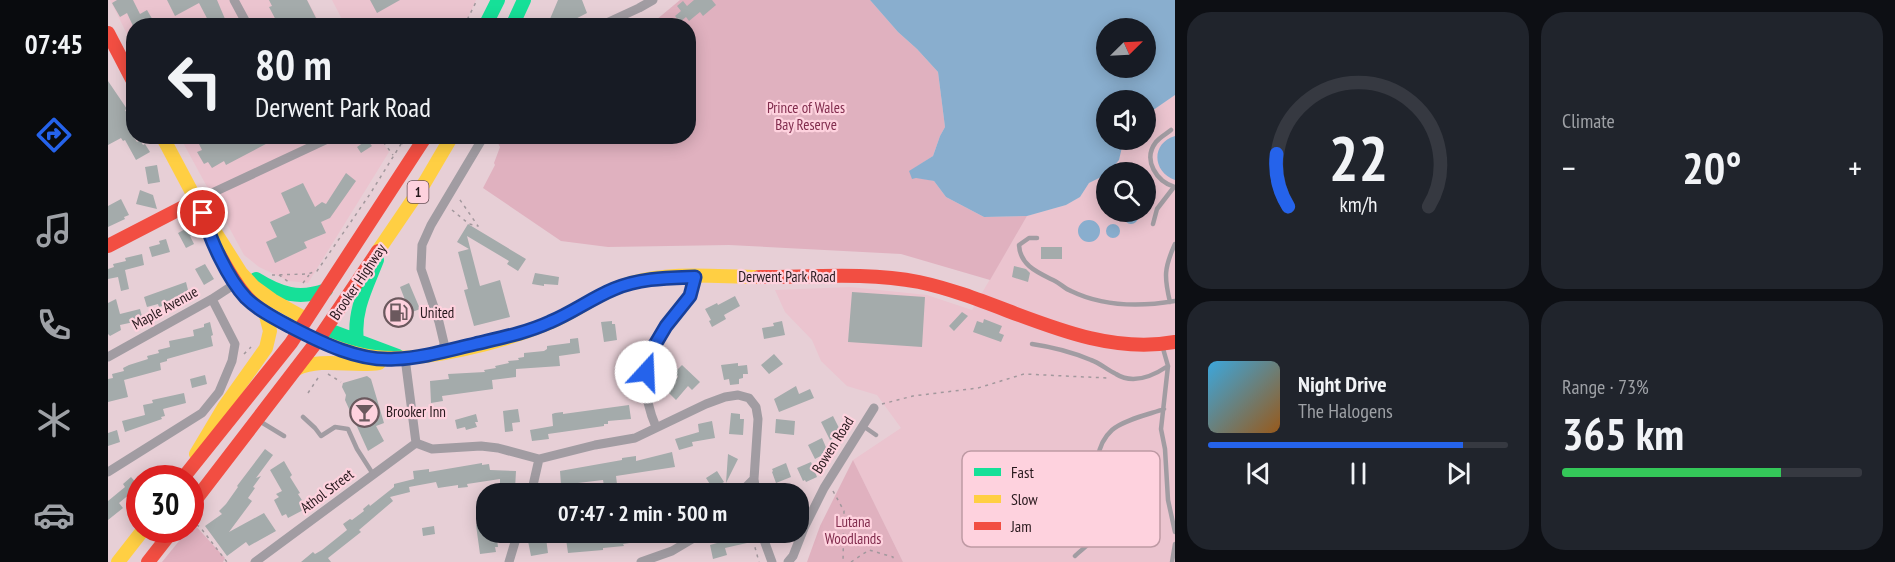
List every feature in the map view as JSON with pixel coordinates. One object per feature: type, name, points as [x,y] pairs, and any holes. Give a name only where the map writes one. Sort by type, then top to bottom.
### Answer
[{"type":"main road","points":[[489,18],[498,0]]},
{"type":"main road","points":[[516,18],[524,0]]},
{"type":"main road","points":[[108,33],[126,68]]},
{"type":"main road","name":"Derwent Park Road","points":[[166,144],[233,261],[254,287],[306,319],[322,335],[362,356],[401,358],[443,352],[530,331],[631,283],[650,279],[695,277],[879,277],[925,284],[1099,340],[1128,345],[1169,344]]},
{"type":"main road","name":"Brooker Highway","points":[[194,465],[299,331],[421,144]]},
{"type":"main road","name":"Brooker Highway","points":[[204,489],[322,335],[425,182],[447,144]]},
{"type":"main road","points":[[108,246],[200,206]]},
{"type":"main road","name":"Derwent Park Road","points":[[200,206],[208,232],[235,284],[244,296],[265,312],[299,331],[357,340],[401,358]]},
{"type":"main road","points":[[357,340],[355,327],[357,316],[381,247]]},
{"type":"main road","points":[[233,261],[246,273],[268,287],[285,294],[306,296],[326,290]]},
{"type":"main road","points":[[191,465],[224,407],[266,348],[270,331],[265,312]]},
{"type":"main road","points":[[296,369],[318,361],[360,365],[401,358]]},
{"type":"main road","points":[[118,562],[133,543]]},
{"type":"main road","points":[[148,562],[163,543]]},
{"type":"street","points":[[234,0],[244,18]]},
{"type":"street","points":[[618,18],[653,0]]},
{"type":"street","points":[[200,206],[317,144]]},
{"type":"street","points":[[443,352],[444,343],[439,322],[420,261],[424,238],[479,144]]},
{"type":"street","points":[[656,428],[649,412],[646,372],[653,348],[666,326],[690,296],[695,277]]},
{"type":"street","name":"Maple Avenue","points":[[108,357],[235,284]]},
{"type":"street","points":[[108,472],[208,408],[219,392],[235,352],[234,340],[212,299]]},
{"type":"street","points":[[401,358],[416,443],[432,449],[481,446],[539,459],[635,438],[725,397],[738,395],[748,399],[756,407],[758,419],[755,483]]},
{"type":"street","name":"Bowen Road","points":[[788,562],[794,556],[804,528],[827,483],[874,408]]},
{"type":"street","name":"Athol Street","points":[[255,562],[416,443]]},
{"type":"street","points":[[534,483],[539,459]]},
{"type":"street","points":[[750,483],[754,479]]},
{"type":"street","points":[[509,562],[515,543]]},
{"type":"street","points":[[641,562],[672,551],[685,543]]},
{"type":"street","points":[[765,543],[772,562]]},
{"type":"lane","points":[[1153,224],[1157,209],[1174,187],[1162,182],[1151,165],[1151,151],[1155,143],[1171,130]]},
{"type":"lane","points":[[1037,238],[1029,238],[1019,245],[1020,255],[1035,273],[1058,282],[1068,291],[1098,302],[1126,305],[1173,302],[1164,276],[1175,244]]},
{"type":"lane","points":[[1032,344],[1056,348],[1095,361],[1122,378],[1143,378],[1157,374],[1168,366]]},
{"type":"lane","points":[[1169,344],[1161,429],[1165,449],[1168,500],[1175,532]]},
{"type":"lane","points":[[1100,451],[1112,429],[1164,408]]},
{"type":"lane","points":[[303,417],[321,436],[335,427],[344,426],[348,429],[357,449],[373,474]]},
{"type":"lane","points":[[258,420],[284,436]]},
{"type":"lane","points":[[863,426],[876,435]]},
{"type":"lane","points":[[1172,562],[1175,544]]},
{"type":"lane","points":[[1074,556],[1083,547]]},
{"type":"path","points":[[468,18],[477,0]]},
{"type":"path","points":[[385,144],[394,155]]},
{"type":"path","points":[[271,275],[310,274],[316,271],[400,144]]},
{"type":"path","points":[[444,203],[470,224],[478,226],[457,195]]},
{"type":"path","points":[[301,286],[310,274]]},
{"type":"path","points":[[232,361],[253,346]]},
{"type":"path","points":[[325,371],[340,382]]},
{"type":"path","points":[[308,393],[321,372]]},
{"type":"path","points":[[874,408],[886,402],[913,396],[978,388],[1024,374],[1122,378]]},
{"type":"path","points":[[827,483],[837,495],[844,511],[843,562]]},
{"type":"path","points":[[204,532],[227,562]]},
{"type":"path","points":[[755,543],[759,562]]},
{"type":"path","points":[[851,562],[869,550],[890,555],[893,557],[893,562]]},
{"type":"shaded area","points":[[110,0],[307,0],[317,18],[126,18],[126,32]]},
{"type":"shaded area","points":[[332,0],[476,0],[468,18],[341,18]]},
{"type":"shaded area","points":[[1175,95],[1175,562],[903,562],[853,460],[901,428],[877,395],[847,386],[821,361],[812,340],[785,312],[775,290],[850,287],[927,295],[972,310],[1027,216],[1066,205],[1080,197],[1089,183],[1096,180],[1096,222],[1156,222],[1156,162],[1117,162],[1121,150],[1156,150],[1156,108]]},
{"type":"shaded area","points":[[184,144],[384,144],[389,152],[308,283],[289,281],[259,267],[244,255]]},
{"type":"green space","name":"Prince of Wales Bay Reserve","points":[[680,0],[870,0],[938,72],[945,127],[933,156],[910,171],[916,177],[934,181],[946,197],[984,217],[1027,216],[990,280],[901,254],[729,245],[608,247],[561,241],[483,188],[495,165],[500,147],[498,144],[696,144],[696,18],[658,18]]},
{"type":"green space","name":"Lutana Woodlands","points":[[853,460],[903,562],[807,562],[820,526]]},
{"type":"green space","points":[[204,535],[225,558],[223,562],[162,562],[177,543],[204,543]]},
{"type":"water","points":[[870,0],[1175,0],[1175,95],[1156,108],[1156,90],[1096,90],[1096,150],[1121,150],[1119,160],[1117,162],[1096,162],[1096,180],[1089,183],[1080,197],[1066,205],[1027,216],[984,217],[946,197],[934,181],[912,179],[909,171],[933,156],[945,127],[938,72],[898,32]]},
{"type":"water","points":[[1175,136],[1175,180],[1162,171],[1157,158],[1162,145]]},
{"type":"water","points":[[1089,220],[1097,223],[1100,231],[1097,239],[1089,242],[1081,239],[1078,231],[1081,223]]},
{"type":"water","points":[[1110,224],[1116,224],[1120,231],[1116,238],[1110,238],[1106,234],[1106,228]]},
{"type":"building","points":[[117,0],[133,0],[140,14],[147,10],[152,18],[129,18],[127,13],[120,17],[112,3]]},
{"type":"building","points":[[167,0],[217,0],[225,18],[207,18],[199,3],[175,16]]},
{"type":"building","points":[[269,0],[307,0],[316,18],[275,18],[269,7],[272,6]]},
{"type":"building","points":[[370,0],[400,0],[377,13]]},
{"type":"building","points":[[558,0],[582,0],[587,13],[577,18],[550,18]]},
{"type":"building","points":[[694,0],[712,0],[716,5],[703,16],[700,12],[693,18],[677,18],[675,16],[681,11],[677,6],[683,1],[687,6]]},
{"type":"building","points":[[108,81],[126,108],[126,142],[121,138],[108,145]]},
{"type":"building","points":[[127,144],[145,144],[150,152],[136,160]]},
{"type":"building","points":[[199,144],[266,144],[226,165],[224,161],[212,168],[208,162],[204,164],[197,152],[202,150]]},
{"type":"building","points":[[361,144],[372,146],[361,153],[357,147]]},
{"type":"building","points":[[157,165],[160,182],[148,184],[145,167]]},
{"type":"building","points":[[346,173],[356,181],[330,218],[321,222],[326,233],[304,242],[307,248],[275,263],[266,242],[277,237],[270,222],[290,213],[281,193],[303,183],[315,207],[322,202],[326,204]]},
{"type":"building","points":[[140,190],[153,195],[157,209],[136,204]]},
{"type":"building","points":[[121,199],[129,215],[108,227],[108,206]]},
{"type":"building","points":[[468,224],[526,259],[518,271],[507,264],[509,261],[467,236],[480,286],[500,280],[510,317],[474,326],[464,290],[468,289],[458,252],[469,249],[457,242]]},
{"type":"building","points":[[189,227],[193,234],[190,236],[194,244],[186,248],[178,233]]},
{"type":"building","points":[[166,239],[170,252],[152,257],[149,247],[160,244],[159,241]]},
{"type":"building","points":[[1041,247],[1062,247],[1062,259],[1041,259]]},
{"type":"building","points":[[142,254],[144,265],[125,270],[129,289],[121,291],[118,277],[108,279],[108,269],[114,267],[113,264],[126,261],[125,258]]},
{"type":"building","points":[[205,264],[214,279],[204,285],[195,269]]},
{"type":"building","points":[[1014,266],[1026,269],[1030,273],[1028,282],[1012,277]]},
{"type":"building","points":[[535,273],[559,277],[558,285],[532,284]]},
{"type":"building","points":[[186,282],[189,294],[179,298],[180,300],[159,307],[158,304],[147,307],[144,297]]},
{"type":"building","points":[[409,283],[420,309],[407,314],[403,320],[398,321],[394,318],[392,311],[397,306],[407,305],[400,287]]},
{"type":"building","points":[[852,292],[925,297],[922,347],[848,342]]},
{"type":"building","points":[[735,296],[740,306],[724,315],[726,319],[712,327],[705,309]]},
{"type":"building","points":[[116,299],[120,314],[140,309],[143,320],[120,325],[121,330],[110,336],[108,334],[108,303]]},
{"type":"building","points":[[962,312],[968,316],[954,331],[949,326]]},
{"type":"building","points":[[984,319],[1002,326],[999,333],[1004,335],[1001,342],[973,332],[977,321],[983,323]]},
{"type":"building","points":[[612,321],[612,324],[615,324],[617,340],[604,342],[601,322]]},
{"type":"building","points":[[782,321],[785,335],[764,339],[762,328],[774,326],[773,323]]},
{"type":"building","points":[[210,322],[213,346],[167,359],[160,363],[161,370],[124,380],[128,397],[108,402],[108,379],[113,378],[112,374],[124,371],[123,368],[129,365],[148,359],[147,356],[159,353],[158,350],[170,347],[169,341],[194,336],[193,330],[204,327],[204,324]]},
{"type":"building","points":[[578,338],[580,353],[559,356],[560,366],[516,369],[516,377],[492,380],[493,389],[442,396],[443,401],[431,403],[430,381],[449,379],[448,374],[485,372],[484,370],[509,363],[508,361],[519,360],[518,358],[524,357],[524,353],[544,351],[547,346],[570,343],[570,339]]},
{"type":"building","points":[[774,354],[783,364],[769,374],[761,365]]},
{"type":"building","points":[[738,363],[738,366],[747,365],[748,374],[743,374],[743,378],[739,379],[739,384],[730,385],[729,379],[724,380],[721,365]]},
{"type":"building","points":[[682,365],[700,382],[692,390],[688,386],[676,400],[666,390],[678,377],[674,373]]},
{"type":"building","points":[[619,371],[631,372],[630,387],[618,386]]},
{"type":"building","points":[[205,375],[207,384],[192,388],[190,379]]},
{"type":"building","name":"Brooker Inn","points":[[367,376],[371,379],[384,423],[376,426],[384,441],[368,451],[345,400],[346,395],[342,387],[343,383]]},
{"type":"building","points":[[796,386],[799,394],[810,389],[814,398],[779,412],[774,399]]},
{"type":"building","points":[[184,393],[186,403],[163,409],[165,416],[161,417],[162,419],[125,432],[122,421],[145,415],[143,405],[153,403],[152,400]]},
{"type":"building","points":[[629,405],[631,419],[608,421],[608,424],[604,426],[548,434],[549,439],[532,441],[530,430],[553,426],[552,414]]},
{"type":"building","points":[[518,409],[520,422],[512,423],[513,431],[505,432],[503,411]]},
{"type":"building","points":[[731,413],[740,414],[740,419],[744,419],[743,435],[729,434]]},
{"type":"building","points":[[476,414],[477,427],[466,430],[465,427],[457,429],[455,420]]},
{"type":"building","points":[[833,416],[842,434],[830,440],[821,422]]},
{"type":"building","points":[[776,419],[795,421],[794,435],[775,433]]},
{"type":"building","points":[[712,421],[715,438],[692,442],[693,446],[679,450],[675,439],[699,432],[698,424]]},
{"type":"building","points":[[117,430],[120,442],[108,446],[108,433]]},
{"type":"building","points":[[822,438],[828,452],[815,459],[808,445]]},
{"type":"building","points":[[265,449],[273,455],[256,478],[261,476],[248,498],[252,501],[229,532],[264,513],[276,531],[249,546],[246,542],[227,556],[205,526],[222,514],[219,511]]},
{"type":"building","points":[[672,452],[675,467],[616,476],[617,483],[604,483],[603,480],[561,483],[560,471],[636,456],[636,461]]},
{"type":"building","points":[[728,454],[738,459],[726,483]]},
{"type":"building","points":[[284,461],[300,493],[298,494],[307,508],[288,518],[286,514],[282,516],[274,500],[279,497],[276,494],[282,491],[270,470]]},
{"type":"building","points":[[811,462],[817,477],[803,481],[797,468]]},
{"type":"building","points":[[482,463],[482,465],[489,464],[490,470],[516,471],[515,483],[500,483],[500,479],[467,484],[468,487],[458,488],[458,485],[438,488],[436,482],[409,487],[410,492],[390,497],[393,501],[359,530],[361,532],[328,558],[331,562],[301,562],[313,552],[315,554],[322,550],[347,530],[343,524],[364,511],[363,509],[369,504],[370,506],[394,487],[394,484],[414,479],[413,471],[429,469],[429,472]]},
{"type":"building","points":[[786,463],[791,477],[776,483],[772,469]]},
{"type":"building","points":[[717,471],[724,482],[709,483],[706,478]]},
{"type":"building","points":[[126,481],[126,497],[119,503],[123,508],[108,520],[108,501],[125,487],[123,484]]},
{"type":"building","points":[[434,526],[435,534],[423,536],[422,528]]},
{"type":"building","points":[[478,543],[497,543],[496,552],[480,554]]},
{"type":"building","points":[[528,543],[547,543],[548,553],[531,556]]},
{"type":"building","points":[[567,543],[629,543],[623,544],[624,546],[603,548],[603,550],[568,553]]},
{"type":"building","points":[[747,543],[725,548],[727,555],[713,559],[710,545]]},
{"type":"traffic: fast","points":[[489,18],[498,0]]},
{"type":"traffic: fast","points":[[516,18],[524,0]]},
{"type":"traffic: fast","points":[[357,340],[359,309],[377,260]]},
{"type":"traffic: fast","points":[[256,279],[290,294],[307,295],[326,290]]},
{"type":"traffic: fast","points":[[326,329],[398,356]]},
{"type":"traffic: slow","points":[[166,144],[203,213],[241,273],[254,287],[272,300],[306,319]]},
{"type":"traffic: slow","points":[[378,251],[425,182],[447,144]]},
{"type":"traffic: slow","points":[[318,340],[346,351],[375,357],[395,358],[439,354],[487,344],[530,330],[549,323],[610,291],[647,279],[679,276],[759,277]]},
{"type":"traffic: slow","points":[[196,454],[224,407],[266,348],[270,331],[265,312]]},
{"type":"traffic: slow","points":[[296,369],[306,365],[327,363],[379,363]]},
{"type":"traffic: slow","points":[[118,562],[133,543]]},
{"type":"traffic: jam","points":[[108,33],[126,68]]},
{"type":"traffic: jam","points":[[193,465],[291,343],[421,144]]},
{"type":"traffic: jam","points":[[108,246],[197,200]]},
{"type":"traffic: jam","points":[[204,489],[318,340],[378,251]]},
{"type":"traffic: jam","points":[[219,254],[235,282],[251,301],[270,315],[299,331]]},
{"type":"traffic: jam","points":[[759,277],[860,276],[900,279],[951,290],[1077,335],[1109,342],[1142,345],[1175,342]]},
{"type":"traffic: jam","points":[[148,562],[163,543]]},
{"type":"place","name":"United","points":[[399,313]]},
{"type":"place","name":"Brooker Inn","points":[[365,412]]},
{"type":"route","points":[[203,213],[208,232],[233,280],[250,302],[288,326],[318,340],[348,352],[380,359],[424,356],[530,331],[631,283],[650,279],[695,277],[690,296],[666,326],[653,348],[646,372]]}]
